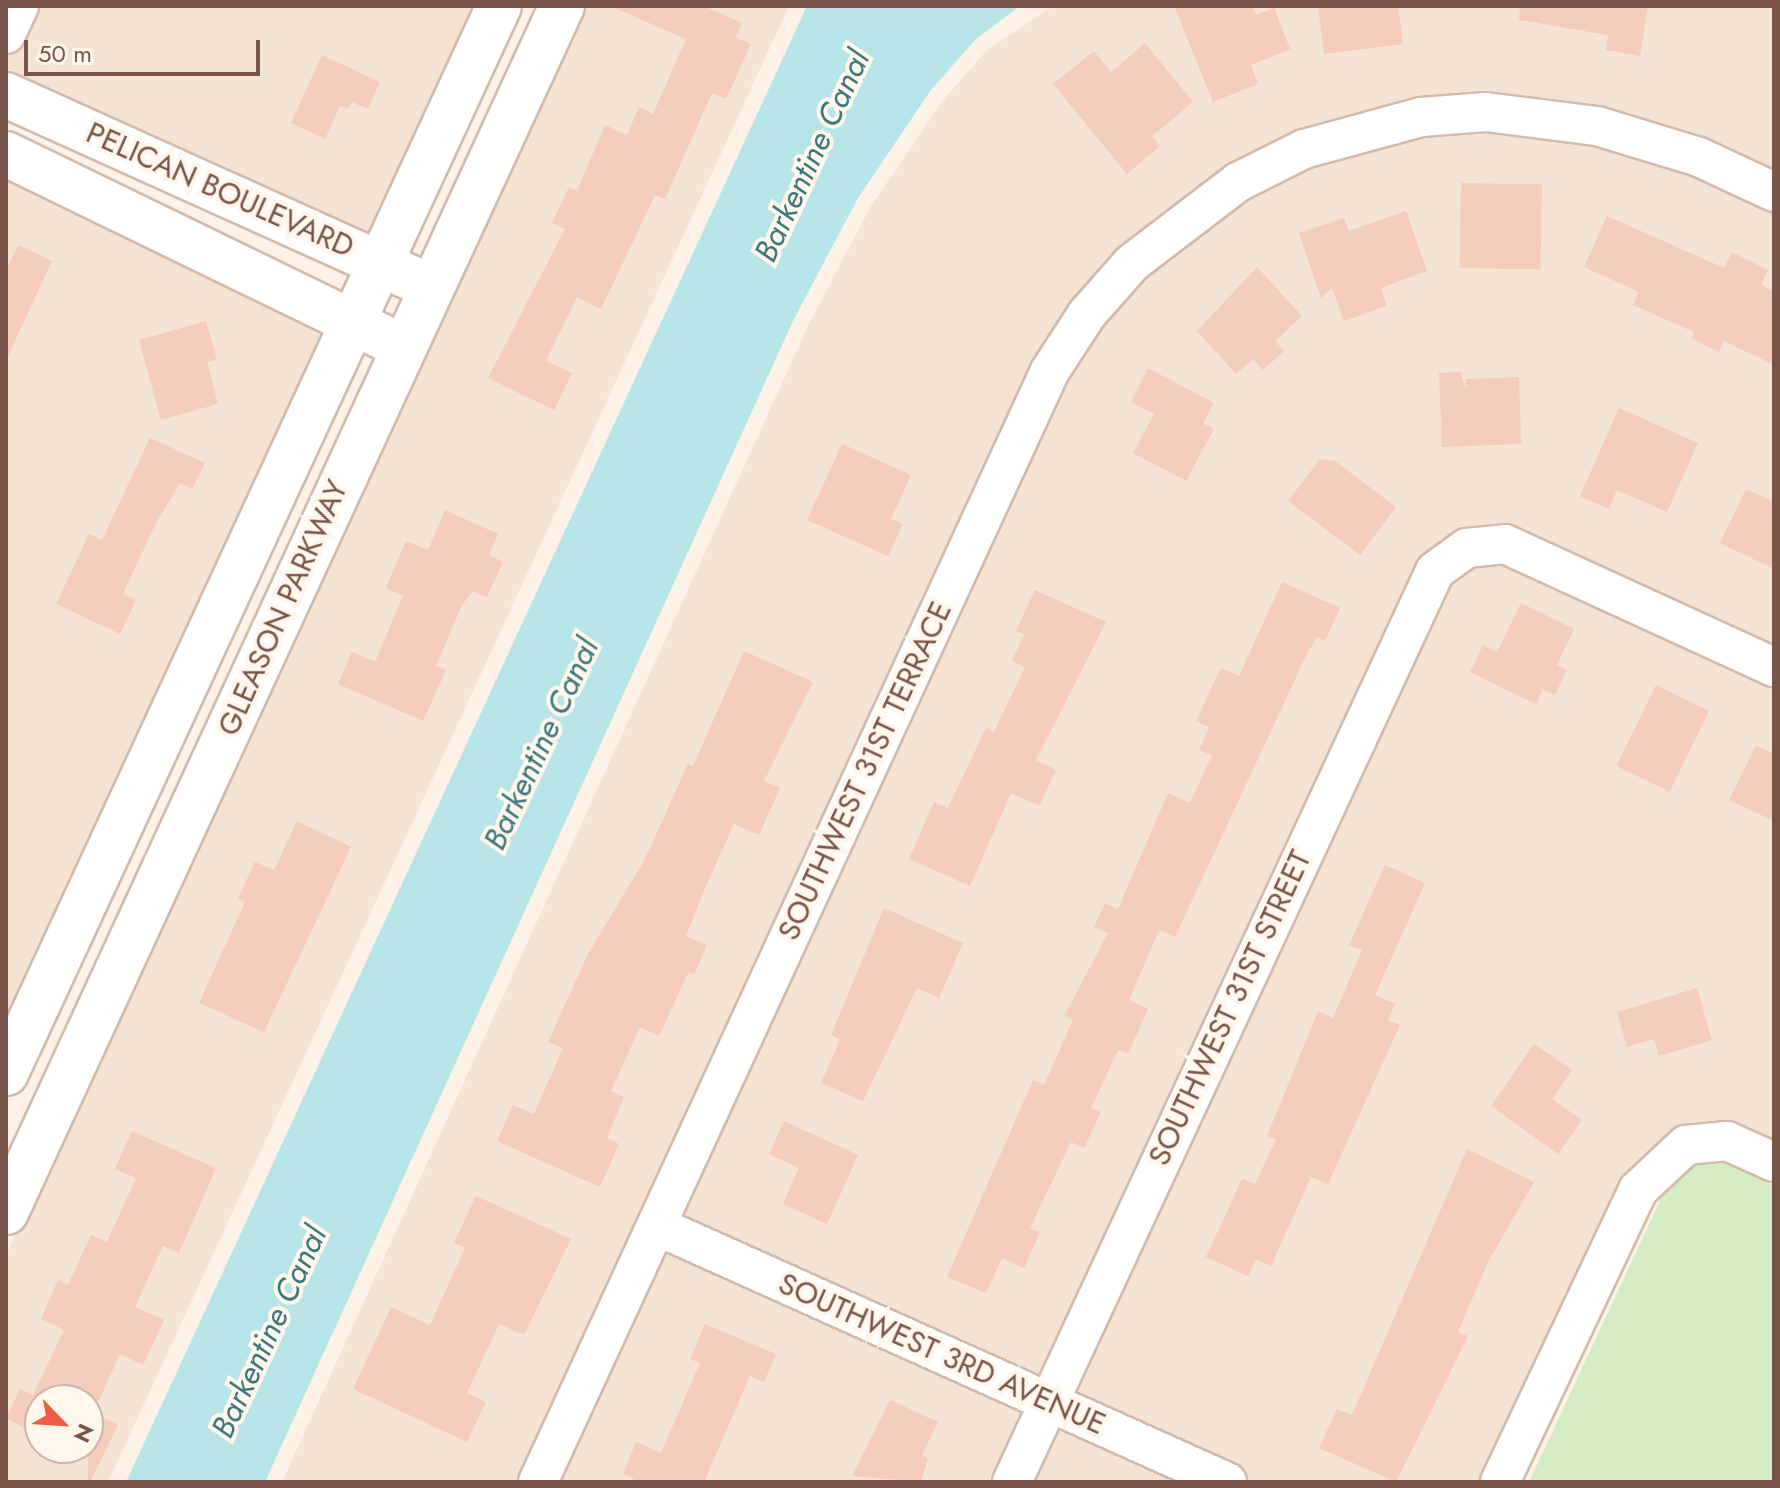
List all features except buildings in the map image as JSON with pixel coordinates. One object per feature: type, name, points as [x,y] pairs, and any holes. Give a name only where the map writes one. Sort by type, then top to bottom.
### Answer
[{"type":"main road","name":"GLEASON PARKWAY","points":[[6,1073],[499,6]]},
{"type":"main road","name":"GLEASON PARKWAY","points":[[6,1212],[402,346],[562,6]]},
{"type":"main road","name":"PELICAN BOULEVARD","points":[[6,95],[432,287]]},
{"type":"main road","name":"PELICAN BOULEVARD","points":[[6,154],[402,346]]},
{"type":"street","points":[[6,34],[19,6]]},
{"type":"street","name":"SOUTHWEST 31ST TERRACE","points":[[538,1482],[1050,371],[1087,314],[1132,263],[1238,182],[1304,149],[1421,117],[1545,116],[1649,139],[1774,192]]},
{"type":"street","name":"SOUTHWEST 31ST STREET","points":[[1012,1482],[1410,615],[1435,571],[1467,548],[1505,544],[1774,667]]},
{"type":"street","points":[[1500,1482],[1638,1190],[1686,1145],[1727,1141],[1774,1162]]},
{"type":"street","name":"SOUTHWEST 3RD AVENUE","points":[[657,1226],[1227,1482]]},
{"type":"shaded area","points":[[6,6],[478,6],[370,239],[6,77]]},
{"type":"shaded area","points":[[582,6],[789,6],[108,1482],[6,1482],[6,1255]]},
{"type":"shaded area","points":[[1053,6],[1774,6],[1774,1170],[1683,1131],[1505,1482],[282,1482],[808,326],[871,206],[944,99],[987,50]]},
{"type":"shaded area","points":[[6,171],[331,327],[6,1030]]},
{"type":"green space","points":[[1686,1145],[1774,1186],[1774,1482],[1529,1482]]},
{"type":"water","name":"Barkentine Canal","points":[[807,6],[1020,6],[976,39],[931,90],[858,198],[794,319],[265,1482],[126,1482]]}]
